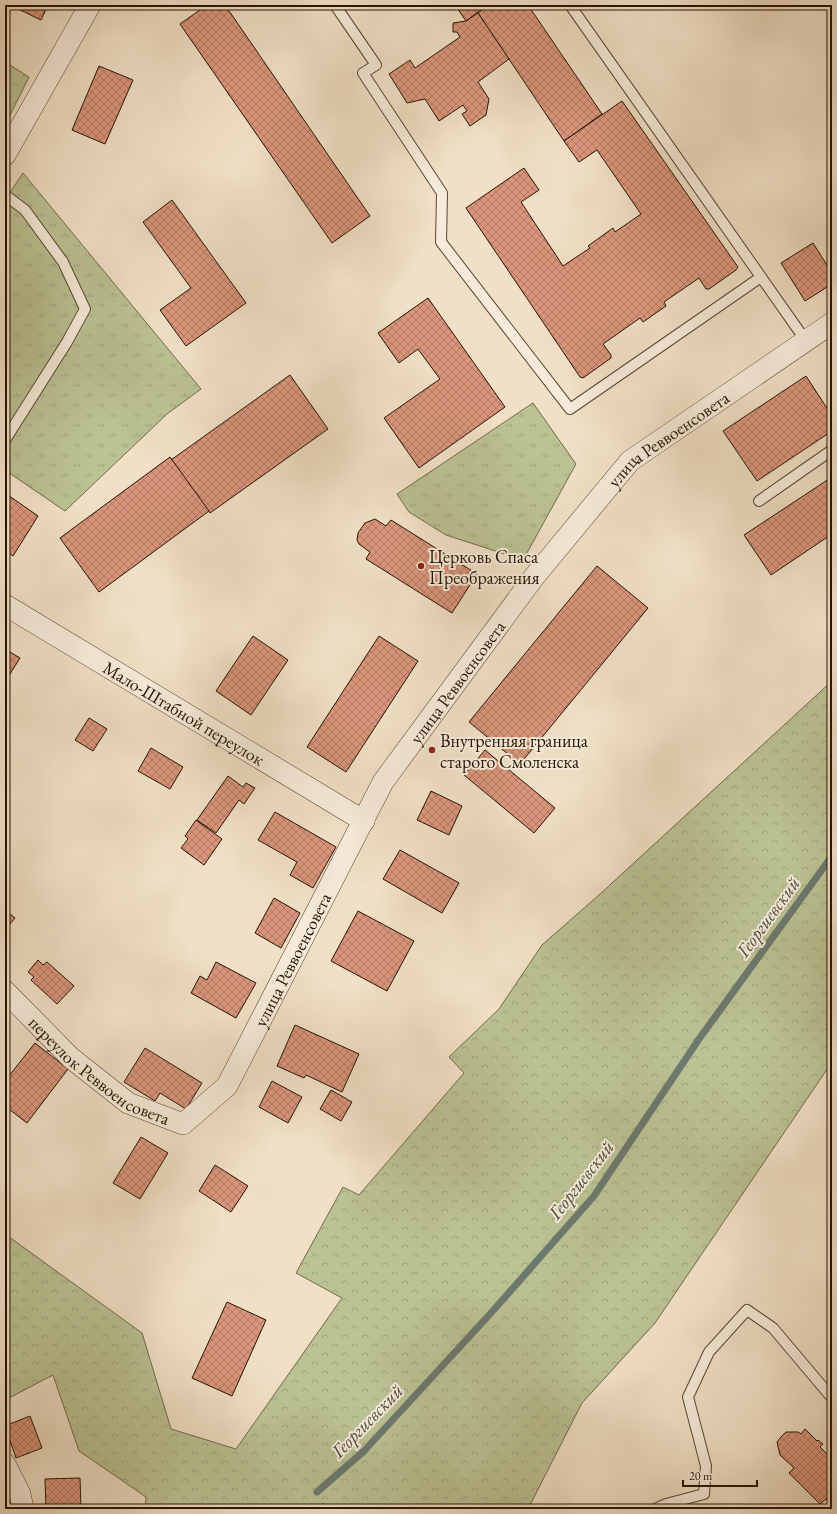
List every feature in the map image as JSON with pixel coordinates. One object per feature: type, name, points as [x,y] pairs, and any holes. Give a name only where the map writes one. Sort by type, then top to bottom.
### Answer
[{"type":"street","points":[[5,155],[90,5]]},
{"type":"street","name":"улица Реввоенсовета","points":[[183,1124],[227,1086],[383,782],[529,583],[630,461],[832,323]]},
{"type":"street","name":"Мало-Штабной переулок","points":[[5,605],[364,821]]},
{"type":"street","name":"переулок Реввоенсовета","points":[[5,991],[71,1058],[128,1103],[183,1124]]},
{"type":"street","points":[[5,1464],[20,1494],[23,1509]]},
{"type":"lane","points":[[335,5],[376,65],[363,74],[442,193],[441,242],[570,409],[761,277]]},
{"type":"lane","points":[[570,5],[806,341]]},
{"type":"lane","points":[[5,195],[25,210],[63,262],[85,309],[67,342],[5,440]]},
{"type":"lane","points":[[759,501],[832,450]]},
{"type":"lane","points":[[655,1509],[666,1504],[704,1494],[706,1466],[688,1396],[709,1352],[747,1310],[774,1328],[832,1398]]},
{"type":"green space","points":[[5,62],[29,77],[5,125]]},
{"type":"green space","points":[[23,173],[201,389],[167,414],[65,511],[5,470],[5,200]]},
{"type":"green space","points":[[533,403],[576,464],[523,560],[446,535],[409,512],[397,494]]},
{"type":"green space","points":[[832,681],[832,1062],[655,1323],[582,1403],[528,1509],[326,1509],[323,1503],[319,1509],[145,1509],[146,1497],[79,1451],[53,1375],[5,1400],[5,1234],[142,1333],[171,1429],[236,1449],[342,1298],[296,1273],[343,1187],[359,1195],[464,1073],[449,1057],[499,1009],[542,945],[599,895]]},
{"type":"building","points":[[10,5],[48,5],[41,20]]},
{"type":"building","points":[[207,5],[225,5],[370,216],[332,243],[180,24]]},
{"type":"building","points":[[455,5],[488,5],[466,21]]},
{"type":"building","points":[[488,5],[528,5],[602,114],[564,141],[478,13]]},
{"type":"building","points":[[478,13],[509,59],[478,82],[489,99],[486,115],[470,126],[462,114],[467,111],[463,105],[439,121],[425,99],[407,103],[389,74],[410,60],[415,68],[460,37],[457,32],[453,32],[453,23],[466,21]]},
{"type":"building","points":[[99,66],[133,80],[105,144],[72,130]]},
{"type":"building","points":[[622,101],[738,267],[709,289],[706,289],[699,278],[664,302],[666,306],[643,322],[640,318],[603,344],[611,355],[611,358],[583,378],[580,377],[466,208],[524,168],[539,190],[521,202],[563,266],[590,248],[588,246],[613,228],[615,232],[641,214],[597,150],[579,162],[564,141]]},
{"type":"building","points":[[172,200],[246,303],[186,346],[160,310],[191,288],[143,222]]},
{"type":"building","points":[[813,243],[832,273],[832,284],[805,301],[781,263]]},
{"type":"building","points":[[428,298],[505,407],[419,468],[384,418],[440,379],[418,349],[399,363],[378,333]]},
{"type":"building","points":[[290,375],[328,429],[210,513],[171,460]]},
{"type":"building","points":[[806,376],[832,416],[832,431],[757,481],[723,431]]},
{"type":"building","points":[[170,457],[209,511],[99,592],[60,538]]},
{"type":"building","points":[[832,477],[832,534],[771,575],[744,535]]},
{"type":"building","points":[[5,493],[38,516],[13,556],[5,550]]},
{"type":"building","name":"Церковь Спаса Преображения","points":[[375,519],[386,526],[391,520],[477,574],[452,613],[366,559],[370,552],[359,544],[357,540],[358,533],[365,523]]},
{"type":"building","points":[[597,566],[648,608],[520,764],[469,722]]},
{"type":"building","points":[[253,636],[288,660],[251,715],[216,691]]},
{"type":"building","points":[[379,636],[418,661],[346,772],[307,747]]},
{"type":"building","points":[[5,649],[20,658],[5,682]]},
{"type":"building","points":[[89,718],[107,729],[93,751],[75,740]]},
{"type":"building","points":[[151,748],[183,767],[170,789],[138,771]]},
{"type":"building","points":[[485,750],[555,808],[534,833],[464,775]]},
{"type":"building","points":[[228,776],[243,787],[246,783],[255,788],[244,804],[239,800],[216,833],[197,820]]},
{"type":"building","points":[[431,791],[462,806],[449,835],[417,820]]},
{"type":"building","points":[[275,812],[336,847],[313,888],[290,875],[297,862],[258,840]]},
{"type":"building","points":[[196,820],[222,839],[204,865],[181,848],[188,839],[185,836]]},
{"type":"building","points":[[400,850],[459,883],[442,913],[383,879]]},
{"type":"building","points":[[274,898],[300,913],[281,948],[255,933]]},
{"type":"building","points":[[5,910],[15,918],[5,930]]},
{"type":"building","points":[[358,911],[414,941],[387,991],[331,961]]},
{"type":"building","points":[[38,960],[43,965],[47,962],[74,986],[57,1004],[31,980],[34,977],[28,972]]},
{"type":"building","points":[[216,962],[256,983],[236,1018],[191,993],[200,976],[207,980]]},
{"type":"building","points":[[295,1025],[359,1054],[342,1092],[306,1075],[304,1078],[277,1066]]},
{"type":"building","points":[[35,1043],[68,1069],[27,1123],[5,1106],[5,1081]]},
{"type":"building","points":[[145,1048],[202,1083],[186,1109],[160,1093],[155,1101],[124,1082]]},
{"type":"building","points":[[272,1081],[302,1097],[288,1123],[259,1107]]},
{"type":"building","points":[[331,1090],[352,1102],[341,1121],[320,1109]]},
{"type":"building","points":[[141,1137],[168,1153],[140,1199],[113,1183]]},
{"type":"building","points":[[215,1165],[248,1186],[231,1212],[199,1191]]},
{"type":"building","points":[[227,1302],[266,1320],[232,1396],[192,1378]]},
{"type":"building","points":[[30,1416],[42,1448],[16,1458],[5,1426]]},
{"type":"building","points":[[805,1429],[817,1441],[818,1440],[823,1444],[820,1447],[832,1459],[832,1504],[826,1499],[820,1504],[789,1473],[794,1468],[780,1455],[777,1442],[781,1437],[786,1432],[798,1432],[801,1434]]},
{"type":"building","points":[[80,1478],[81,1509],[46,1509],[45,1479]]},
{"type":"waterway","name":"Георгиевский","points":[[317,1492],[364,1451],[491,1313],[594,1196],[699,1039],[832,856]]},
{"type":"place","name":"Церковь Спаса Преображения","points":[[421,566]]},
{"type":"place","name":"Внутренняя граница старого Смоленска","points":[[432,750]]}]
